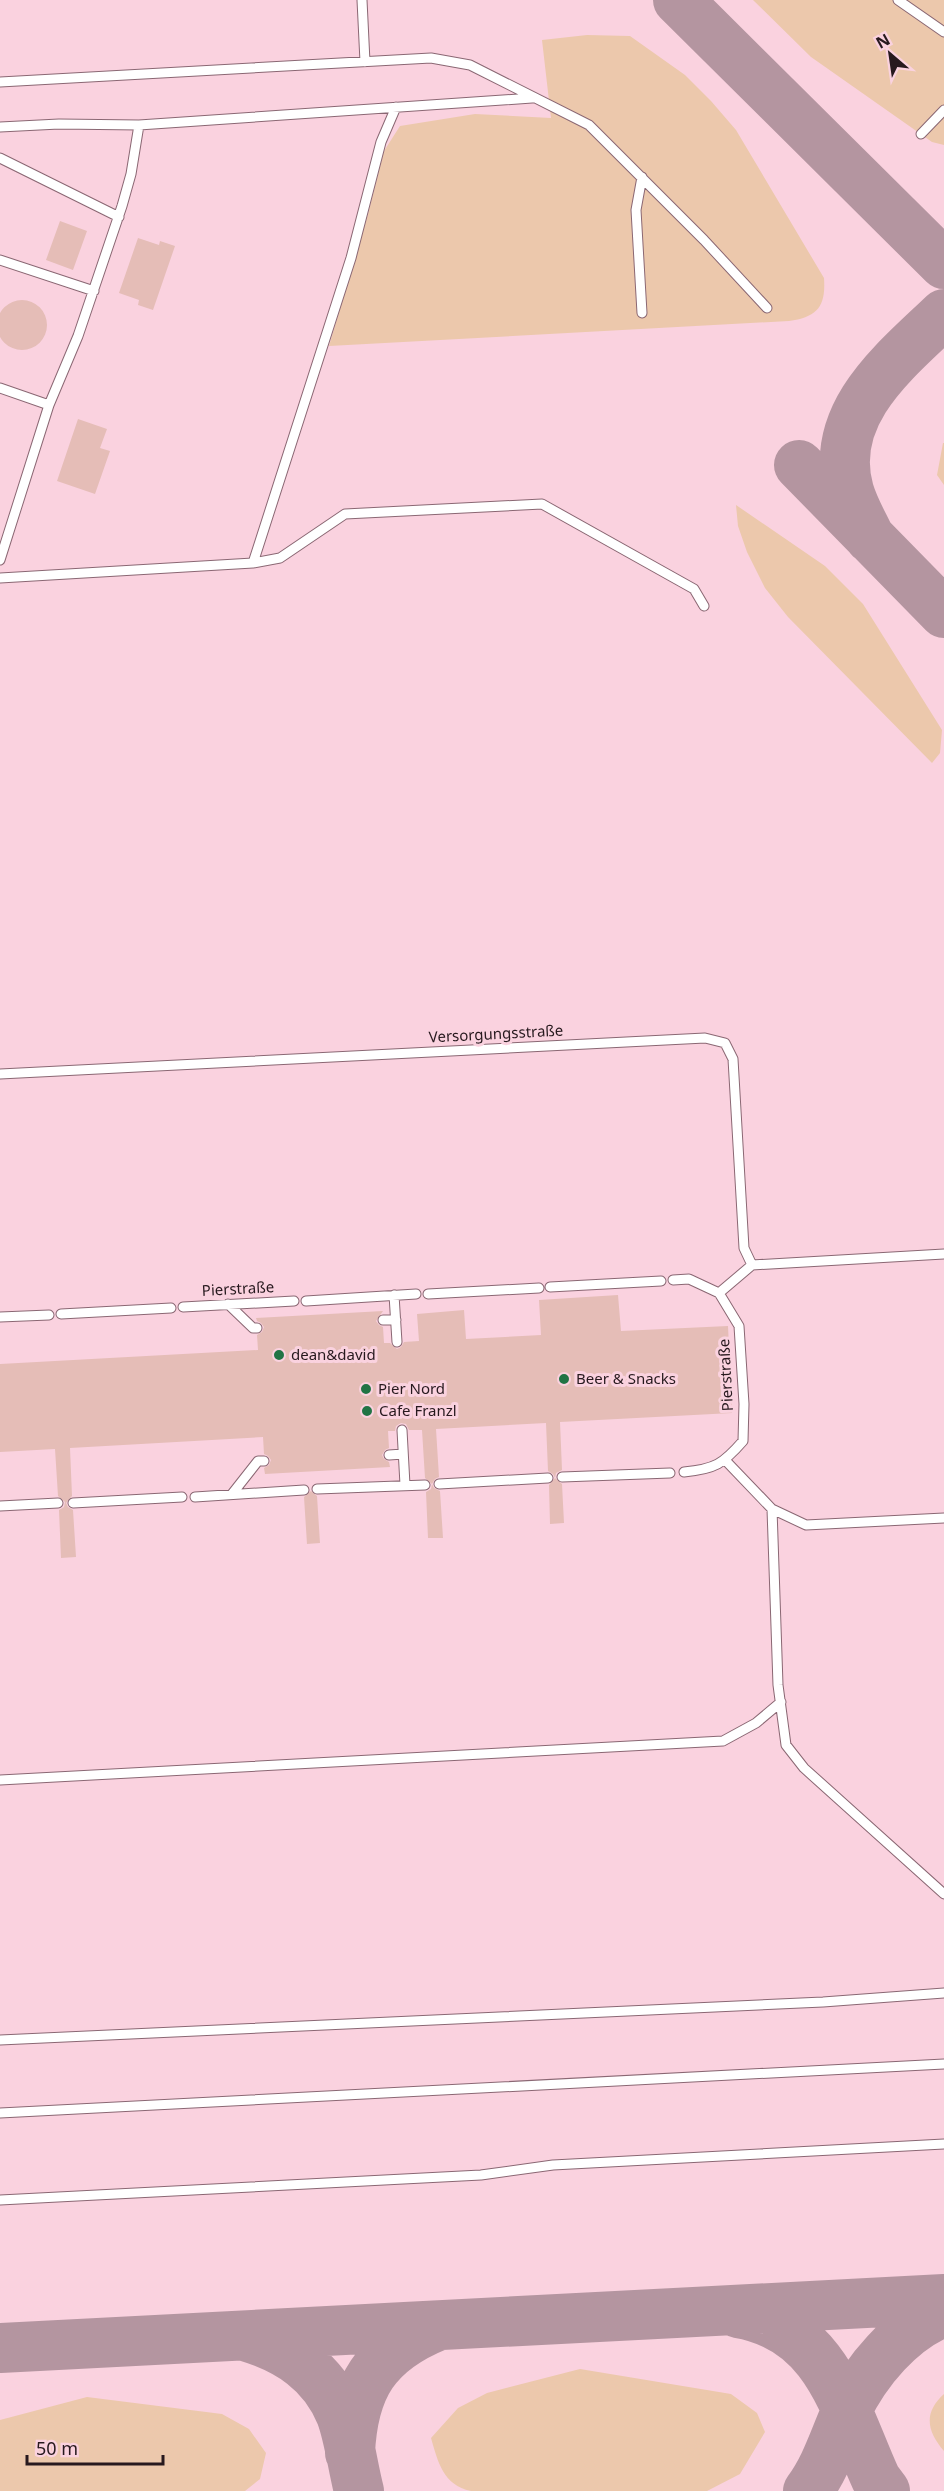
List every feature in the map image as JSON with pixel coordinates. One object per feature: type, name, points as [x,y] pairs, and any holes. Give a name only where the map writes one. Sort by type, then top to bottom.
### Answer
[{"type":"lane","points":[[362,0],[365,62]]},
{"type":"lane","points":[[898,0],[944,32]]},
{"type":"lane","points":[[0,82],[431,58],[470,65],[589,125],[704,240],[767,308]]},
{"type":"lane","points":[[0,128],[59,124],[139,125],[534,97]]},
{"type":"lane","points":[[253,562],[351,258],[381,142],[396,107]]},
{"type":"lane","points":[[921,134],[944,110]]},
{"type":"lane","points":[[0,560],[49,405],[78,336],[119,217],[131,174],[139,125]]},
{"type":"lane","points":[[0,158],[119,217]]},
{"type":"lane","points":[[642,177],[636,210],[642,313]]},
{"type":"lane","points":[[0,260],[94,291]]},
{"type":"lane","points":[[0,388],[49,405]]},
{"type":"lane","points":[[0,578],[253,562],[280,558],[345,514],[542,504],[694,589],[704,606]]},
{"type":"lane","name":"Versorgungsstraße","points":[[0,1074],[705,1038],[725,1043],[733,1059],[744,1248],[752,1265]]},
{"type":"lane","points":[[673,1280],[689,1279],[719,1293],[752,1265],[944,1254]]},
{"type":"lane","points":[[550,1287],[661,1281]]},
{"type":"lane","points":[[428,1294],[539,1288]]},
{"type":"lane","name":"Pierstraße","points":[[719,1293],[739,1326],[744,1404],[743,1441],[726,1461]]},
{"type":"lane","points":[[306,1300],[416,1294]]},
{"type":"lane","points":[[394,1295],[397,1342]]},
{"type":"lane","name":"Pierstraße","points":[[183,1307],[294,1301]]},
{"type":"lane","points":[[228,1304],[253,1328],[257,1328]]},
{"type":"lane","points":[[61,1314],[171,1308]]},
{"type":"lane","points":[[0,1317],[50,1315]]},
{"type":"lane","points":[[383,1320],[396,1320]]},
{"type":"lane","points":[[402,1430],[405,1485]]},
{"type":"lane","points":[[389,1455],[404,1454]]},
{"type":"lane","points":[[232,1494],[258,1461],[264,1461]]},
{"type":"lane","points":[[684,1472],[702,1470],[726,1461],[772,1509],[806,1525],[944,1518]]},
{"type":"lane","points":[[562,1477],[670,1473]]},
{"type":"lane","points":[[439,1484],[548,1478]]},
{"type":"lane","points":[[317,1489],[425,1485]]},
{"type":"lane","points":[[195,1497],[304,1490]]},
{"type":"lane","points":[[73,1503],[183,1497]]},
{"type":"lane","points":[[0,1506],[58,1503]]},
{"type":"lane","points":[[772,1509],[780,1702],[786,1745],[804,1768],[944,1894]]},
{"type":"lane","points":[[0,1780],[723,1741],[756,1723],[780,1702]]},
{"type":"lane","points":[[0,2040],[823,2002],[944,1992]]},
{"type":"lane","points":[[0,2113],[944,2064]]},
{"type":"lane","points":[[0,2200],[481,2175],[553,2165],[944,2144]]},
{"type":"shaded area","points":[[753,0],[944,0],[944,145],[932,142],[811,57]]},
{"type":"shaded area","points":[[587,35],[630,36],[685,75],[736,130],[824,278],[823,296],[818,309],[807,317],[789,321],[329,346],[384,151],[400,126],[475,114],[551,118],[542,40]]},
{"type":"shaded area","points":[[944,443],[944,485],[937,475]]},
{"type":"shaded area","points":[[736,505],[825,566],[863,604],[942,730],[940,753],[932,763],[788,617],[765,588],[747,552],[738,526]]},
{"type":"shaded area","points":[[580,2369],[731,2394],[757,2413],[765,2432],[740,2474],[707,2491],[471,2491],[454,2484],[448,2478],[439,2464],[431,2438],[458,2408],[487,2393]]},
{"type":"shaded area","points":[[944,2394],[944,2451],[931,2429],[930,2415],[937,2401]]},
{"type":"shaded area","points":[[87,2397],[222,2414],[249,2429],[266,2453],[260,2479],[245,2491],[0,2491],[0,2420]]},
{"type":"building","points":[[60,221],[87,231],[73,270],[46,260]]},
{"type":"building","points":[[138,238],[159,245],[160,241],[175,246],[153,310],[138,305],[139,300],[119,293]]},
{"type":"building","points":[[17,300],[27,300],[40,307],[47,320],[47,330],[40,343],[27,350],[17,350],[8,346],[1,339],[-3,330],[-3,320],[1,311],[8,304]]},
{"type":"building","points":[[78,419],[107,429],[100,448],[110,451],[95,494],[57,481]]},
{"type":"building","name":"Pier Nord","points":[[618,1295],[621,1331],[728,1326],[732,1413],[560,1422],[562,1470],[556,1473],[555,1478],[548,1471],[546,1423],[436,1429],[439,1477],[432,1484],[425,1478],[422,1430],[409,1430],[406,1424],[401,1423],[396,1426],[395,1431],[388,1431],[389,1448],[382,1455],[389,1462],[390,1467],[265,1474],[264,1468],[271,1460],[264,1454],[263,1437],[70,1448],[72,1496],[66,1503],[73,1510],[76,1557],[61,1558],[59,1510],[64,1507],[65,1502],[58,1496],[55,1449],[0,1452],[0,1364],[258,1350],[257,1335],[264,1327],[256,1318],[383,1311],[376,1321],[383,1327],[384,1343],[390,1343],[397,1349],[404,1342],[419,1341],[417,1314],[464,1310],[466,1339],[541,1335],[539,1300]]},
{"type":"building","points":[[555,1478],[562,1484],[564,1523],[550,1524],[549,1485]]},
{"type":"building","points":[[432,1484],[440,1491],[443,1538],[428,1538],[426,1492],[431,1489]]},
{"type":"building","points":[[311,1491],[317,1496],[320,1543],[307,1544],[304,1497]]},
{"type":"taxiway","points":[[678,0],[944,264]]},
{"type":"taxiway","points":[[870,538],[849,491],[845,463],[848,437],[856,414],[870,391],[905,351],[944,314]]},
{"type":"taxiway","points":[[799,465],[944,613]]},
{"type":"taxiway","points":[[0,2348],[944,2299]]},
{"type":"taxiway","points":[[808,2491],[825,2463],[846,2412],[874,2367],[899,2340],[928,2319],[944,2312]]},
{"type":"taxiway","points":[[738,2313],[768,2322],[793,2335],[813,2354],[829,2375],[876,2479],[885,2491]]},
{"type":"taxiway","points":[[350,2453],[356,2409],[372,2374],[398,2347],[437,2326]]},
{"type":"taxiway","points":[[245,2336],[290,2355],[314,2374],[324,2386],[344,2423],[359,2491]]},
{"type":"place","name":"dean&david","points":[[279,1355]]},
{"type":"place","name":"Beer & Snacks","points":[[564,1379]]},
{"type":"place","name":"Pier Nord","points":[[366,1389]]},
{"type":"place","name":"Cafe Franzl","points":[[367,1411]]}]
